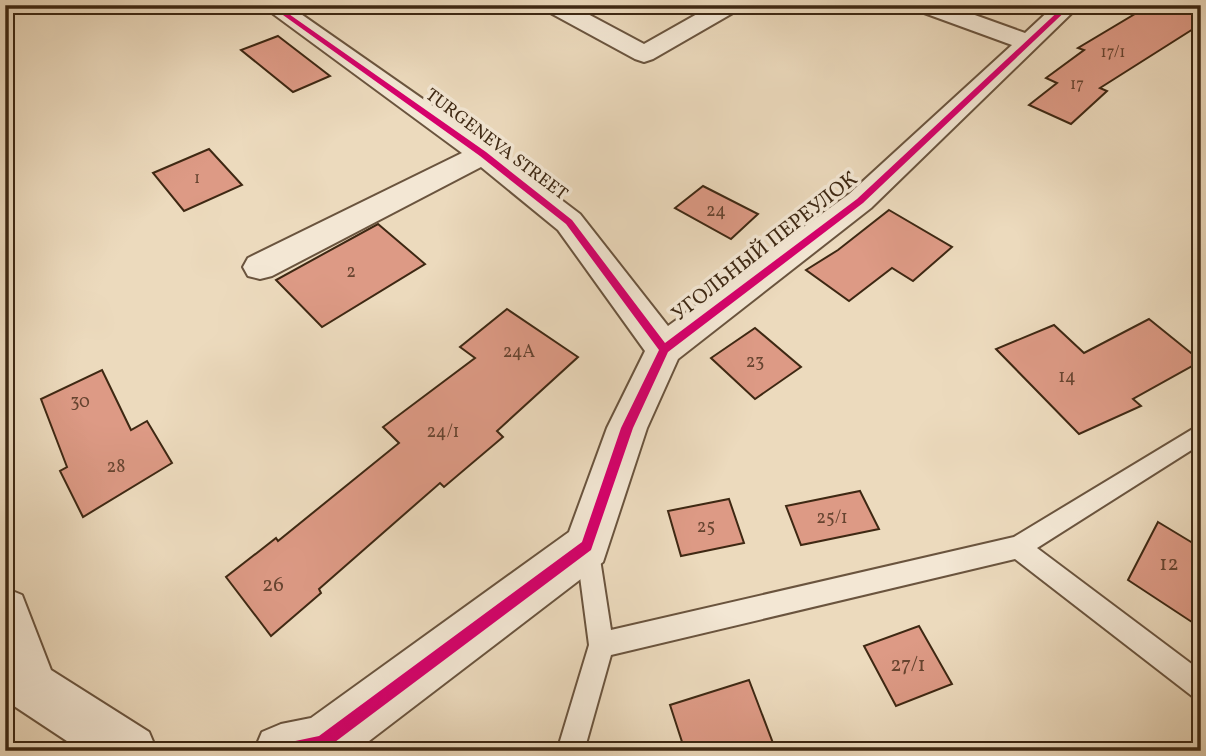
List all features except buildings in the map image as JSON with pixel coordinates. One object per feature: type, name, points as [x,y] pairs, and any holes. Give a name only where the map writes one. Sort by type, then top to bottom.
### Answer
[{"type":"street","name":"TURGENEVA STREET","points":[[272,5],[483,154],[569,222],[664,349]]},
{"type":"street","points":[[553,5],[644,54],[730,5]]},
{"type":"street","points":[[923,5],[1029,43]]},
{"type":"street","name":"УГОЛЬНЫЙ ПЕРЕУЛОК","points":[[587,546],[627,428],[664,349],[860,201],[1069,5]]},
{"type":"street","points":[[260,267],[483,154]]},
{"type":"street","points":[[281,751],[326,747],[587,546]]},
{"type":"street","points":[[5,612],[32,688],[130,751]]},
{"type":"lane","points":[[601,645],[1018,547],[1201,433]]},
{"type":"lane","points":[[570,751],[601,645],[587,546]]},
{"type":"lane","points":[[1018,547],[1201,687]]},
{"type":"cycle path","points":[[272,5],[483,154],[569,222],[664,349]]},
{"type":"cycle path","points":[[281,751],[322,743],[587,546],[627,428],[664,349],[860,201],[1069,5]]}]
